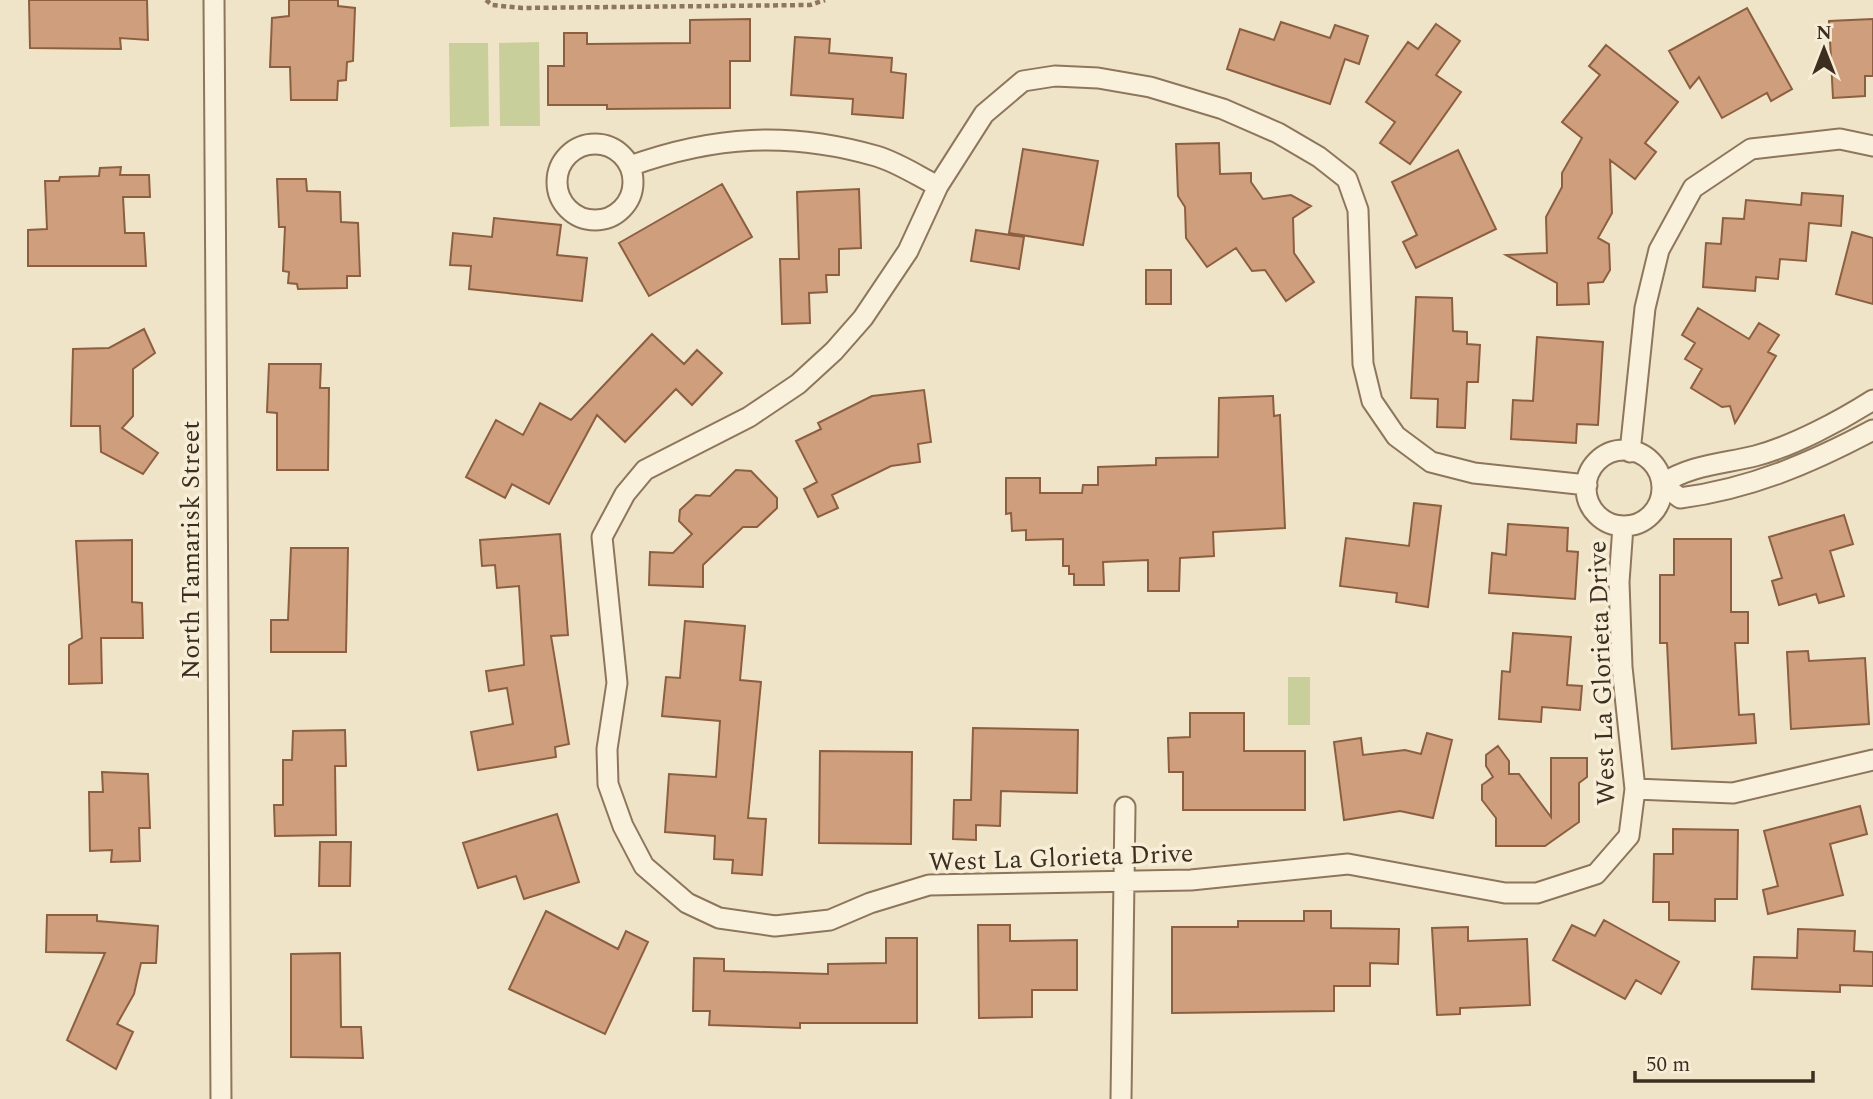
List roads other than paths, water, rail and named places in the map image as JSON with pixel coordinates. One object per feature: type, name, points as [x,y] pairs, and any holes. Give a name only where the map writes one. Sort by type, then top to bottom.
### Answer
[{"type":"street","name":"North Tamarisk Street","points":[[214,0],[221,1099]]},
{"type":"street","name":"West La Glorieta Drive","points":[[1623,526],[1619,582],[1622,667],[1635,789],[1629,836],[1596,874],[1537,893],[1505,893],[1348,864],[1191,880],[1123,879],[929,885],[870,902],[830,920],[775,926],[719,918],[687,903],[644,866],[623,826],[608,784],[607,749],[617,683],[602,537],[625,494],[645,470],[749,417],[797,384],[834,351],[863,318],[908,251],[938,186],[984,114],[1023,81],[1045,77],[1098,78],[1150,87],[1223,109],[1278,133],[1319,157],[1347,179],[1358,210],[1363,364],[1372,401],[1396,436],[1431,462],[1474,473],[1587,485],[1590,504],[1596,514],[1606,522],[1623,526],[1643,522],[1653,513],[1660,503],[1662,484]]},
{"type":"street","points":[[630,166],[672,151],[739,139],[797,141],[877,156],[938,186]]},
{"type":"street","points":[[1630,452],[1645,308],[1658,250],[1693,188],[1751,149],[1840,139],[1873,146]]},
{"type":"street","points":[[1662,484],[1680,472],[1758,456],[1844,418],[1873,400]]},
{"type":"street","points":[[1587,485],[1592,469],[1600,459],[1610,453],[1630,452],[1646,457],[1655,466],[1662,484],[1680,499],[1763,481],[1817,460],[1873,430]]},
{"type":"street","points":[[1635,789],[1733,793],[1873,760]]},
{"type":"street","points":[[1121,1099],[1125,807]]}]
